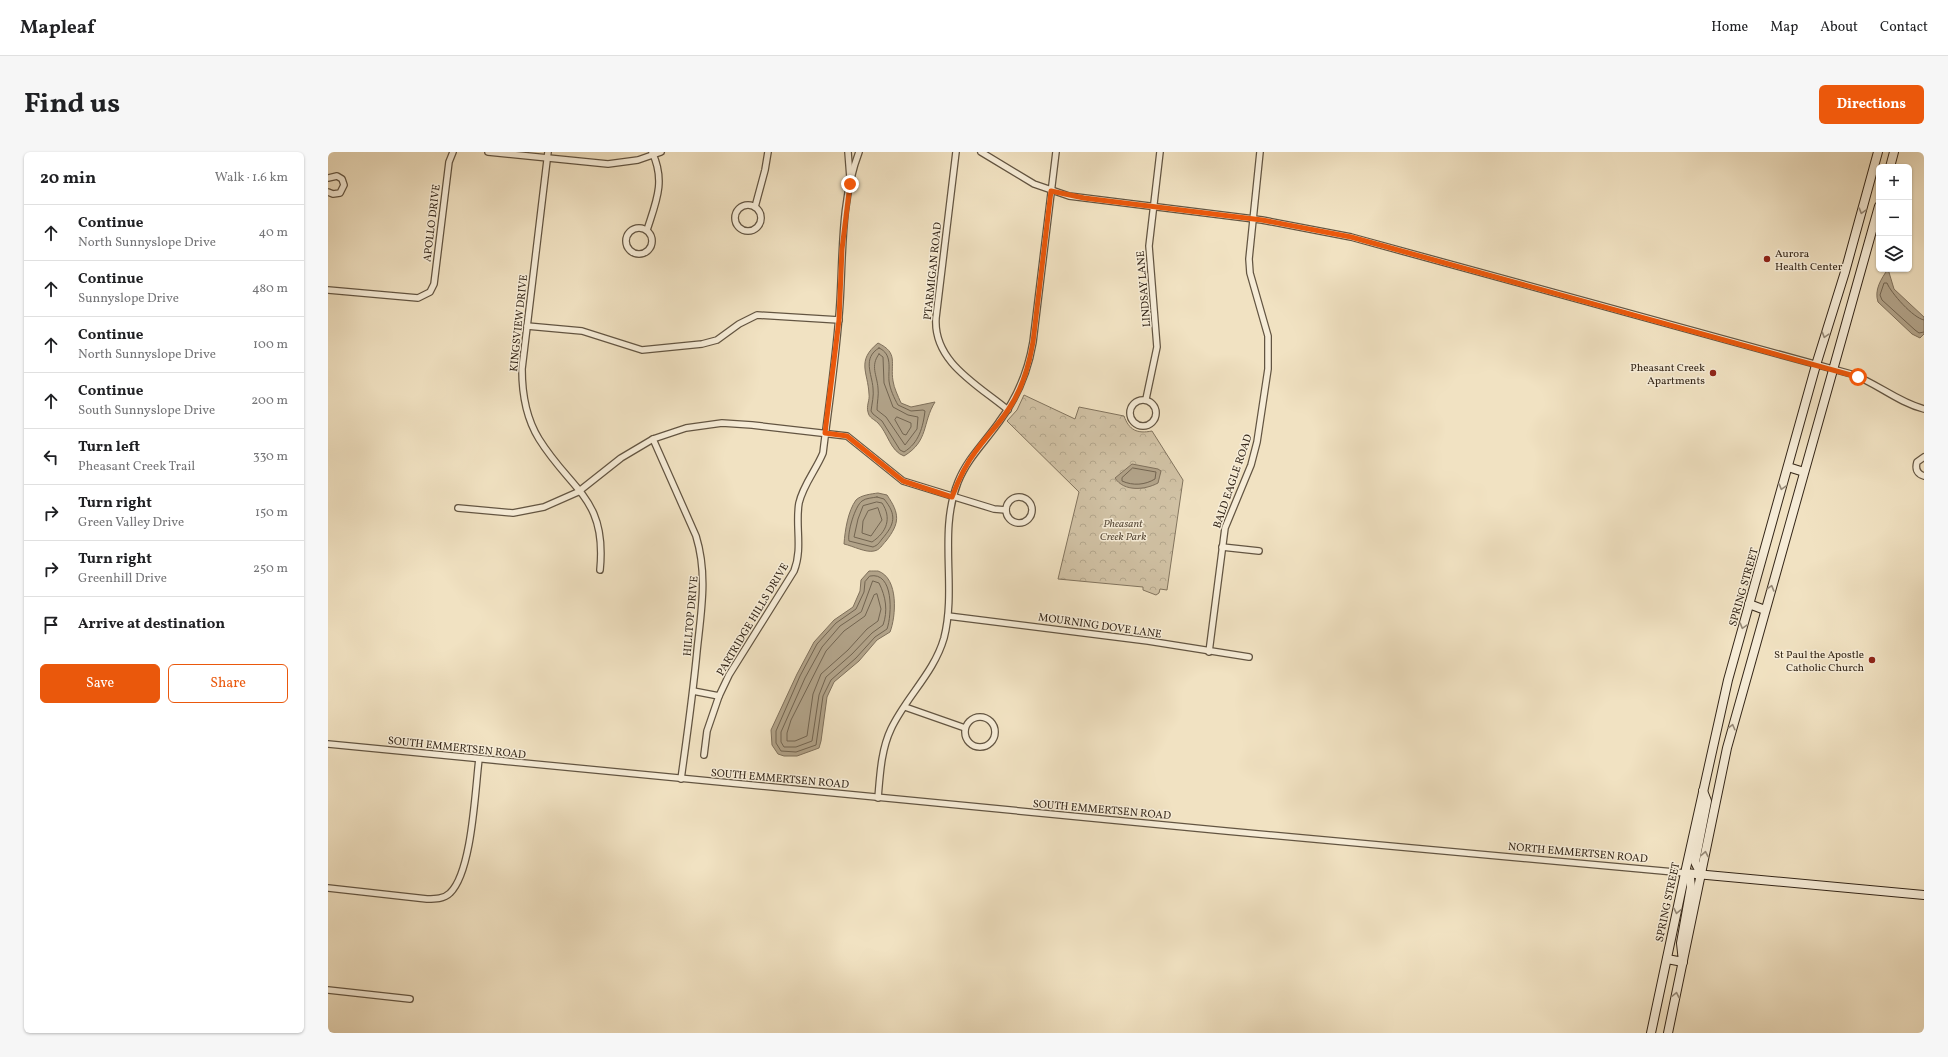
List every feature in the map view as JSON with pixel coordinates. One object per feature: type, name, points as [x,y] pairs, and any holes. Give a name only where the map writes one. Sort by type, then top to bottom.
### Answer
[{"type":"main road","name":"SPRING STREET","points":[[1652,1033],[1685,873],[1728,680],[1816,365],[1845,272],[1878,152]]},
{"type":"main road","points":[[1891,164],[1894,152]]},
{"type":"main road","points":[[1668,1033],[1717,793],[1738,704],[1876,217]]},
{"type":"main road","points":[[1788,466],[1804,472]]},
{"type":"main road","points":[[1749,604],[1764,610]]},
{"type":"main road","points":[[1701,874],[1695,862],[1707,801],[1703,791],[1717,793]]},
{"type":"main road","points":[[1683,962],[1681,943],[1691,887],[1690,878],[1685,873]]},
{"type":"main road","name":"NORTH EMMERTSEN ROAD","points":[[1685,873],[1924,895]]},
{"type":"main road","points":[[1667,959],[1683,962]]},
{"type":"street","name":"APOLLO DRIVE","points":[[328,290],[418,298],[426,296],[434,284],[449,162],[453,152]]},
{"type":"street","points":[[488,152],[608,164],[638,160],[653,153],[661,152]]},
{"type":"street","name":"KINGSVIEW DRIVE","points":[[548,152],[522,376],[524,399],[527,414],[538,438],[580,490],[592,510],[599,528],[601,549],[600,570]]},
{"type":"street","points":[[755,207],[765,170],[768,152]]},
{"type":"street","points":[[848,152],[850,184]]},
{"type":"street","points":[[850,184],[859,152]]},
{"type":"street","name":"PTARMIGAN ROAD","points":[[956,152],[936,318],[936,333],[941,348],[950,362],[1008,410]]},
{"type":"street","points":[[981,152],[1018,175],[1051,191],[1084,198],[1252,219],[1351,237],[1858,377],[1872,383],[1898,400],[1924,409]]},
{"type":"street","points":[[878,798],[886,742],[895,720],[930,670],[944,638],[948,616],[949,520],[952,497],[961,476],[972,457],[1008,410],[1020,387],[1031,355],[1056,152]]},
{"type":"street","name":"LINDSAY LANE","points":[[1146,399],[1157,347],[1156,320],[1149,262],[1153,207],[1160,152]]},
{"type":"street","name":"BALD EAGLE ROAD","points":[[1209,652],[1225,528],[1251,465],[1258,442],[1268,369],[1268,336],[1250,271],[1252,219],[1260,152]]},
{"type":"street","points":[[647,230],[657,200],[660,183],[658,168],[653,153]]},
{"type":"street","points":[[328,178],[337,176],[342,179],[344,185],[340,193],[333,194],[328,192]]},
{"type":"street","name":"PARTRIDGE HILLS DRIVE","points":[[704,755],[708,731],[719,696],[729,675],[794,571],[799,557],[799,502],[805,486],[816,470],[823,453],[839,320],[842,249],[850,184]]},
{"type":"street","points":[[746,205],[755,207],[760,213],[759,226],[753,231],[740,230],[734,218],[738,209],[746,205]]},
{"type":"street","points":[[638,228],[647,230],[652,236],[651,248],[648,252],[640,255],[632,252],[629,249],[626,240],[629,232],[638,228]]},
{"type":"street","points":[[527,326],[582,331],[642,350],[702,344],[717,340],[739,324],[758,315],[839,320]]},
{"type":"street","points":[[1146,399],[1154,405],[1156,414],[1152,422],[1144,426],[1140,426],[1130,418],[1129,410],[1134,403],[1146,399]]},
{"type":"street","points":[[458,508],[499,513],[529,511],[557,503],[580,490],[620,458],[653,439],[686,428],[722,423],[752,424],[847,436],[903,481],[994,509],[1006,510]]},
{"type":"street","name":"HILLTOP DRIVE","points":[[653,439],[696,536],[703,564],[704,591],[693,691],[681,779]]},
{"type":"street","points":[[1924,457],[1919,459],[1916,465],[1917,471],[1924,476]]},
{"type":"street","points":[[1020,496],[1028,499],[1033,510],[1030,519],[1022,523],[1013,522],[1006,510],[1012,499],[1020,496]]},
{"type":"street","points":[[1222,547],[1259,551]]},
{"type":"street","name":"MOURNING DOVE LANE","points":[[948,616],[1141,640],[1248,657]]},
{"type":"street","points":[[693,691],[719,696]]},
{"type":"street","points":[[905,707],[965,728]]},
{"type":"street","points":[[976,717],[986,718],[993,724],[995,734],[990,743],[986,746],[977,747],[968,742],[965,728],[971,720],[976,717]]},
{"type":"street","name":"SOUTH EMMERTSEN ROAD","points":[[328,744],[1230,831]]},
{"type":"street","points":[[328,888],[427,899],[437,899],[450,894],[462,874],[469,845],[479,759]]},
{"type":"street","name":"NORTH EMMERTSEN ROAD","points":[[1230,831],[1685,873]]},
{"type":"street","points":[[328,990],[410,999]]},
{"type":"green space","name":"Pheasant Creek Park","points":[[1024,395],[1075,419],[1079,407],[1124,416],[1128,425],[1134,430],[1142,432],[1152,431],[1183,480],[1167,590],[1160,589],[1159,593],[1156,595],[1143,590],[1143,587],[1058,579],[1079,492],[1007,421],[1017,410]]},
{"type":"water","points":[[1886,272],[1889,272],[1894,289],[1924,317],[1924,334],[1920,338],[1912,334],[1878,302],[1877,293]]},
{"type":"water","points":[[878,343],[885,347],[891,355],[892,375],[896,392],[901,403],[911,407],[935,402],[918,444],[904,456],[895,450],[881,427],[869,414],[867,408],[869,396],[865,361],[871,349]]},
{"type":"water","points":[[1132,464],[1158,469],[1161,471],[1158,483],[1147,487],[1129,488],[1119,483],[1115,478]]},
{"type":"water","points":[[878,493],[887,495],[896,513],[896,524],[891,535],[878,550],[874,551],[863,550],[844,544],[846,527],[853,504],[858,498],[869,494]]},
{"type":"water","points":[[869,571],[878,571],[885,575],[890,581],[893,589],[894,617],[890,632],[877,640],[859,661],[834,682],[827,697],[819,748],[797,756],[784,756],[778,754],[772,745],[771,730],[797,674],[814,642],[834,620],[853,607],[860,591],[861,580]]},
{"type":"place","name":"Aurora Health Center","points":[[1767,259]]},
{"type":"place","name":"Pheasant Creek Apartments","points":[[1713,373]]},
{"type":"place","name":"St Paul the Apostle Catholic Church","points":[[1872,660]]},
{"type":"route","points":[[850,184],[842,249],[839,320],[825,433],[847,436],[891,473],[903,481],[917,487],[952,497],[963,471],[972,457],[1008,410],[1015,398],[1028,367],[1033,342],[1051,191],[1069,196],[1262,220],[1351,237],[1642,316],[1858,377]]}]
